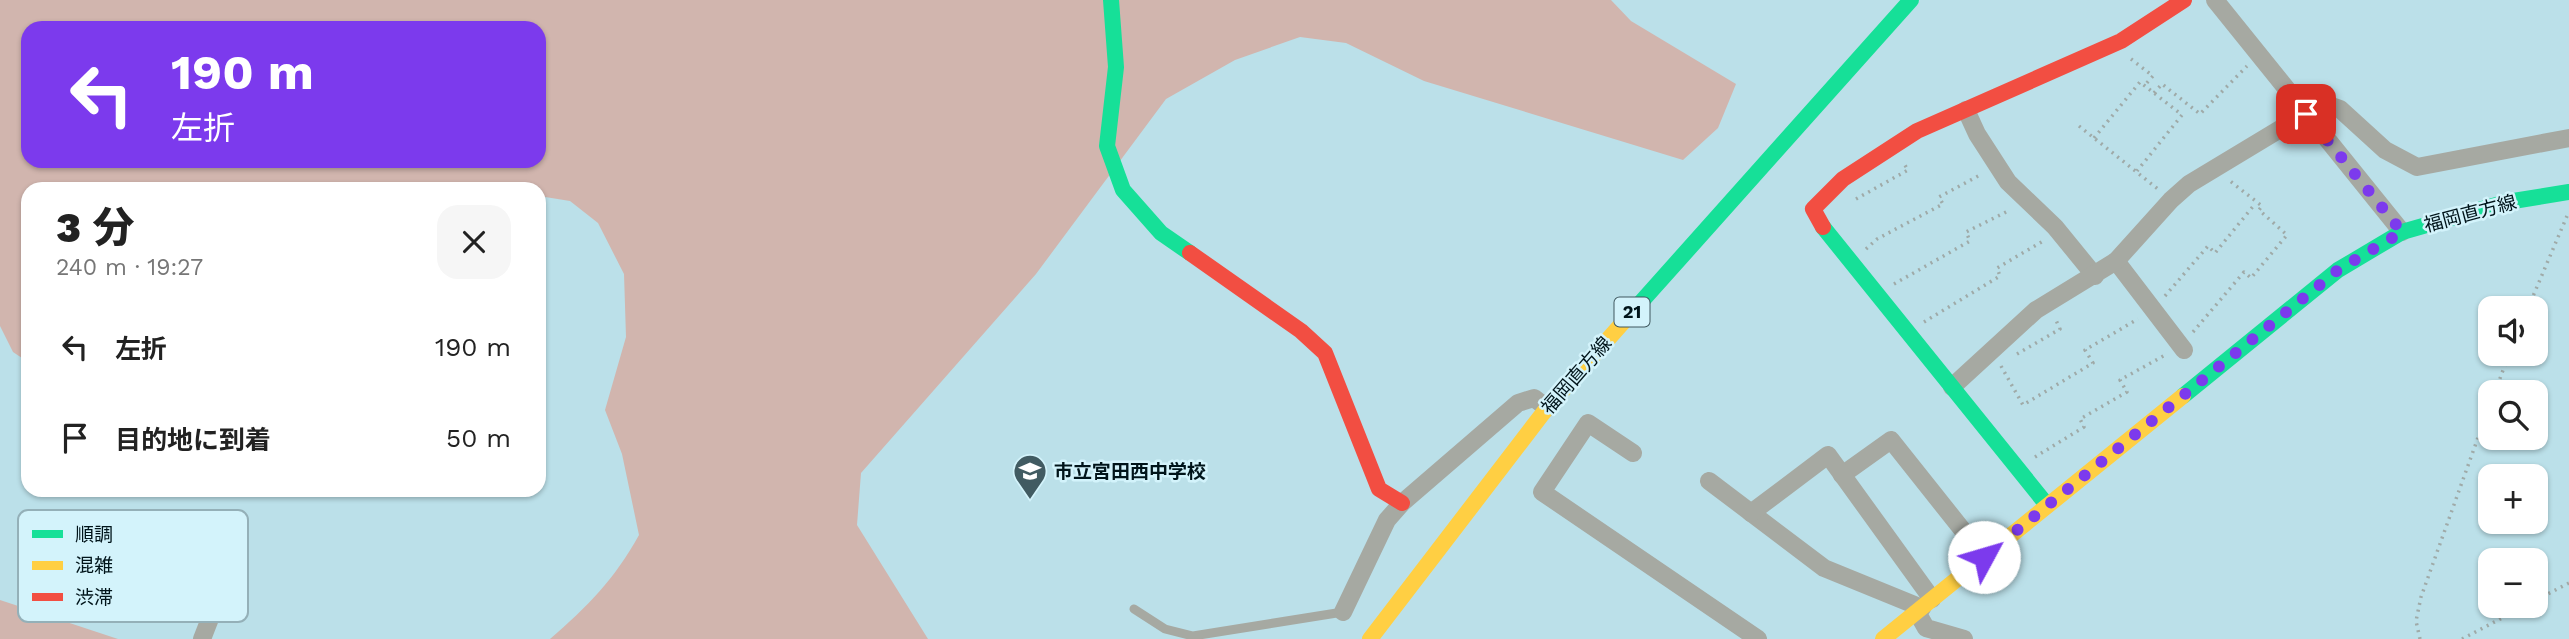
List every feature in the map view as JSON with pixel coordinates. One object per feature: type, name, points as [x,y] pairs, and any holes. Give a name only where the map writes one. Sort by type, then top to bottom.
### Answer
[{"type":"main road","points":[[1111,0],[1116,67],[1107,146],[1123,190],[1161,233],[1301,331],[1325,353],[1379,489],[1402,503]]},
{"type":"main road","name":"福岡直方線","points":[[1370,639],[1546,408],[1911,0]]},
{"type":"main road","points":[[2047,505],[1852,263],[1813,209],[1871,156],[1969,116],[2113,45],[2184,0]]},
{"type":"main road","name":"福岡直方線","points":[[1883,639],[2338,270],[2402,232],[2507,202],[2569,192]]},
{"type":"street","points":[[2215,0],[2402,232]]},
{"type":"street","points":[[1951,387],[2036,310],[2116,261],[2171,200],[2216,168],[2323,103],[2340,109],[2385,150],[2417,167],[2569,138]]},
{"type":"street","points":[[1969,116],[2008,183],[2059,233],[2095,276]]},
{"type":"street","points":[[2116,261],[2183,348]]},
{"type":"street","points":[[1343,612],[1387,520],[1402,503],[1518,403],[1534,398],[1546,408]]},
{"type":"street","points":[[1633,453],[1588,423],[1542,492],[1749,637]]},
{"type":"street","points":[[1842,475],[1892,440],[1984,557]]},
{"type":"street","points":[[1751,513],[1828,455],[1923,606],[1926,628],[1964,639]]},
{"type":"street","points":[[1709,481],[1824,568],[1923,606]]},
{"type":"street","points":[[202,639],[209,622]]},
{"type":"lane","points":[[1134,609],[1165,629],[1193,636],[1343,612]]},
{"type":"path","points":[[2113,45],[2153,76],[2144,86]]},
{"type":"path","points":[[2154,93],[2162,84],[2200,114],[2236,76],[2260,56]]},
{"type":"path","points":[[2094,138],[2140,82],[2182,115],[2137,171]]},
{"type":"path","points":[[2078,126],[2171,200]]},
{"type":"path","points":[[1856,199],[1908,170],[1903,162],[1915,156]]},
{"type":"path","points":[[1852,263],[1877,239],[1943,204],[1939,197],[1996,166]]},
{"type":"path","points":[[2017,468],[2084,427],[2080,419],[2127,392],[2120,380],[2183,348],[2244,272],[2251,278],[2287,235],[2216,168]]},
{"type":"path","points":[[1879,296],[1888,287],[1970,241],[1966,232],[2028,200]]},
{"type":"path","points":[[2000,364],[2023,405],[2093,363],[2085,350],[2153,310],[2208,246],[2215,253],[2256,203]]},
{"type":"path","points":[[2533,296],[2569,211]]},
{"type":"path","points":[[1909,334],[1932,314],[2000,276],[1997,268],[2059,233]]},
{"type":"path","points":[[2420,639],[2416,621],[2421,597],[2478,438]]},
{"type":"path","points":[[2548,594],[2569,583]]},
{"type":"path","points":[[2462,639],[2502,618]]},
{"type":"shaded area","points":[[0,0],[1611,0],[1631,21],[1736,84],[1718,128],[1683,160],[1424,81],[1346,43],[1300,37],[1235,60],[1166,99],[1036,274],[861,473],[857,525],[928,639],[550,639],[599,592],[620,566],[639,535],[622,454],[605,410],[626,337],[624,274],[598,223],[570,201],[546,197],[546,182],[21,182],[21,357],[13,352],[0,326]]},
{"type":"shaded area","points":[[0,600],[18,606],[18,622],[67,622],[118,639],[0,639]]},
{"type":"traffic: fast","points":[[1111,0],[1116,67],[1107,146],[1123,190],[1161,233],[1190,253]]},
{"type":"traffic: fast","points":[[1634,310],[1911,0]]},
{"type":"traffic: fast","points":[[2183,396],[2338,270],[2402,232],[2507,202],[2569,192]]},
{"type":"traffic: fast","points":[[1823,227],[2047,505]]},
{"type":"traffic: slow","points":[[1370,639],[1547,408],[1634,310]]},
{"type":"traffic: slow","points":[[1883,639],[2183,396]]},
{"type":"traffic: jam","points":[[1823,227],[1813,209],[1843,179],[1917,131],[2121,41],[2184,0]]},
{"type":"traffic: jam","points":[[1190,253],[1301,331],[1325,353],[1379,489],[1402,503]]},
{"type":"place","name":"市立宮田西中学校","points":[[1030,501]]},
{"type":"route","points":[[1984,557],[2338,270],[2402,232],[2306,114]]}]
